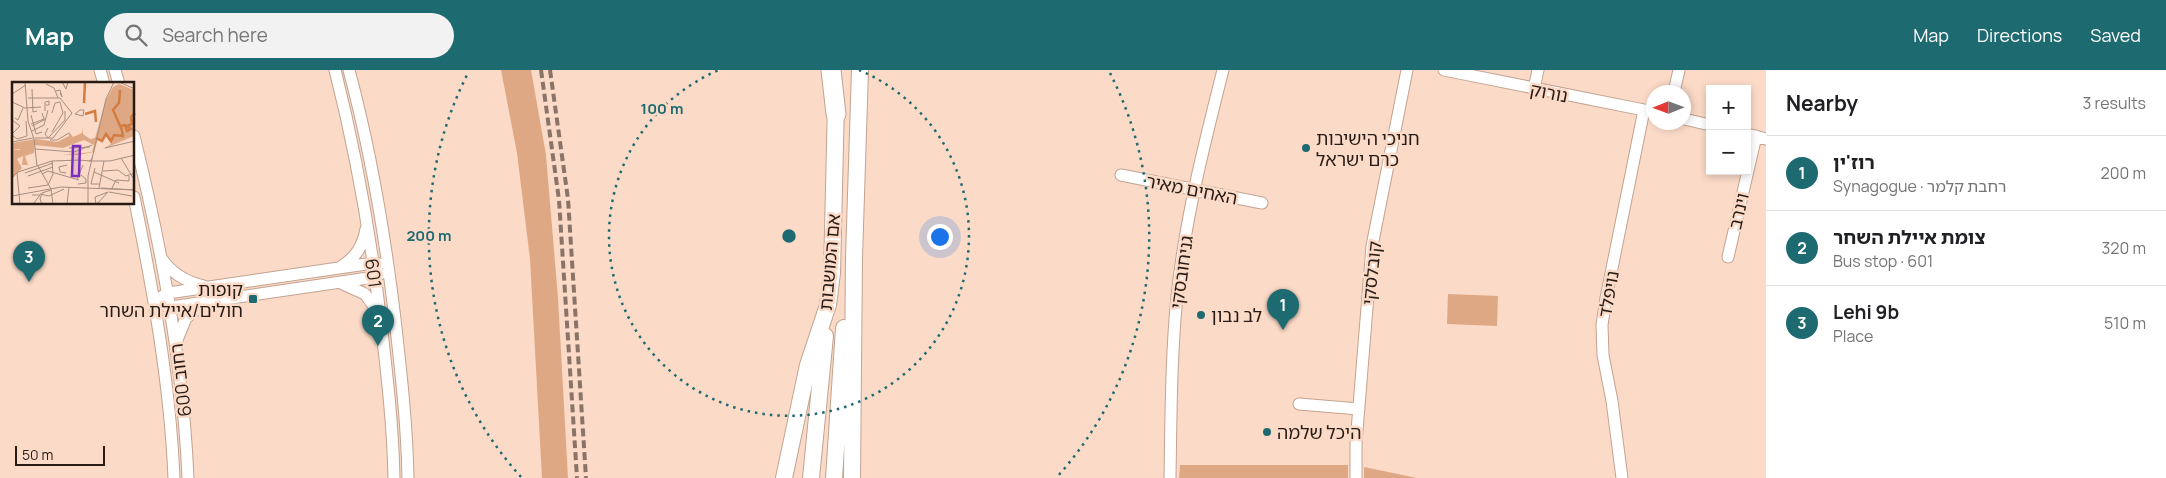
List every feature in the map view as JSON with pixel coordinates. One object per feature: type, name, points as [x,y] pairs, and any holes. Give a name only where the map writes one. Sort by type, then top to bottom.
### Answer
[{"type":"highway","points":[[831,70],[836,114]]},
{"type":"main road","name":"אם המושבות","points":[[784,478],[808,365],[828,305],[832,273],[837,70]]},
{"type":"main road","name":"אם המושבות","points":[[852,478],[854,258],[860,70]]},
{"type":"main road","points":[[834,478],[842,341],[854,258]]},
{"type":"main road","points":[[811,478],[828,305]]},
{"type":"street","name":"601","points":[[334,70],[349,129],[373,263],[389,385],[394,478]]},
{"type":"street","name":"601","points":[[349,70],[370,162],[388,266],[403,384],[408,478]]},
{"type":"street","name":"גניחובסקי","points":[[1170,478],[1173,335],[1178,284],[1194,190],[1223,70]]},
{"type":"street","name":"קובלסקי","points":[[1356,478],[1359,409],[1372,246],[1407,70]]},
{"type":"street","name":"נורוק","points":[[1444,70],[1646,110]]},
{"type":"street","points":[[1534,89],[1538,70]]},
{"type":"street","points":[[1676,85],[1679,70]]},
{"type":"street","points":[[1691,121],[1706,124]]},
{"type":"street","name":"נויפלד","points":[[1622,478],[1612,401],[1603,355],[1602,324],[1606,298],[1646,124]]},
{"type":"street","name":"וינרב","points":[[1728,257],[1756,136]]},
{"type":"street","name":"רחוב 600","points":[[135,141],[170,306],[176,346],[188,478]]},
{"type":"street","name":"האחים מאיר","points":[[1121,175],[1262,203]]},
{"type":"street","name":"רחוב 600","points":[[135,202],[154,302],[168,402],[174,478]]},
{"type":"street","points":[[339,268],[357,254],[365,237],[367,225]]},
{"type":"street","points":[[160,257],[167,267],[176,274],[186,280],[209,287]]},
{"type":"street","points":[[154,302],[167,293],[373,263],[388,266]]},
{"type":"street","points":[[154,302],[170,306],[209,302],[375,277],[388,266]]},
{"type":"street","points":[[339,282],[365,294],[375,306],[380,317]]},
{"type":"street","points":[[176,346],[178,333],[186,318],[200,305],[209,302]]},
{"type":"street","points":[[1298,404],[1359,409]]},
{"type":"shaded area","points":[[501,70],[531,70],[546,155],[558,298],[568,478],[542,478],[530,259],[517,153]]},
{"type":"shaded area","points":[[1448,294],[1498,296],[1497,326],[1447,324]]},
{"type":"shaded area","points":[[1180,465],[1348,465],[1348,478],[1179,478]]},
{"type":"shaded area","points":[[1364,467],[1417,478],[1364,478]]},
{"type":"railway","points":[[541,70],[559,200],[577,478]]},
{"type":"railway","points":[[550,70],[568,199],[586,478]]},
{"type":"place","name":"חניכי הישיבות כרם ישראל","points":[[1306,148]]},
{"type":"place","name":"Lehi 9b","points":[[29,282]]},
{"type":"place","name":"קופות חולים/איילת השחר","points":[[253,299]]},
{"type":"place","name":"לב נבון","points":[[1201,315]]},
{"type":"place","name":"רוז'ין","points":[[1283,330]]},
{"type":"place","name":"צומת איילת השחר","points":[[378,346]]},
{"type":"place","name":"היכל שלמה","points":[[1267,432]]}]
